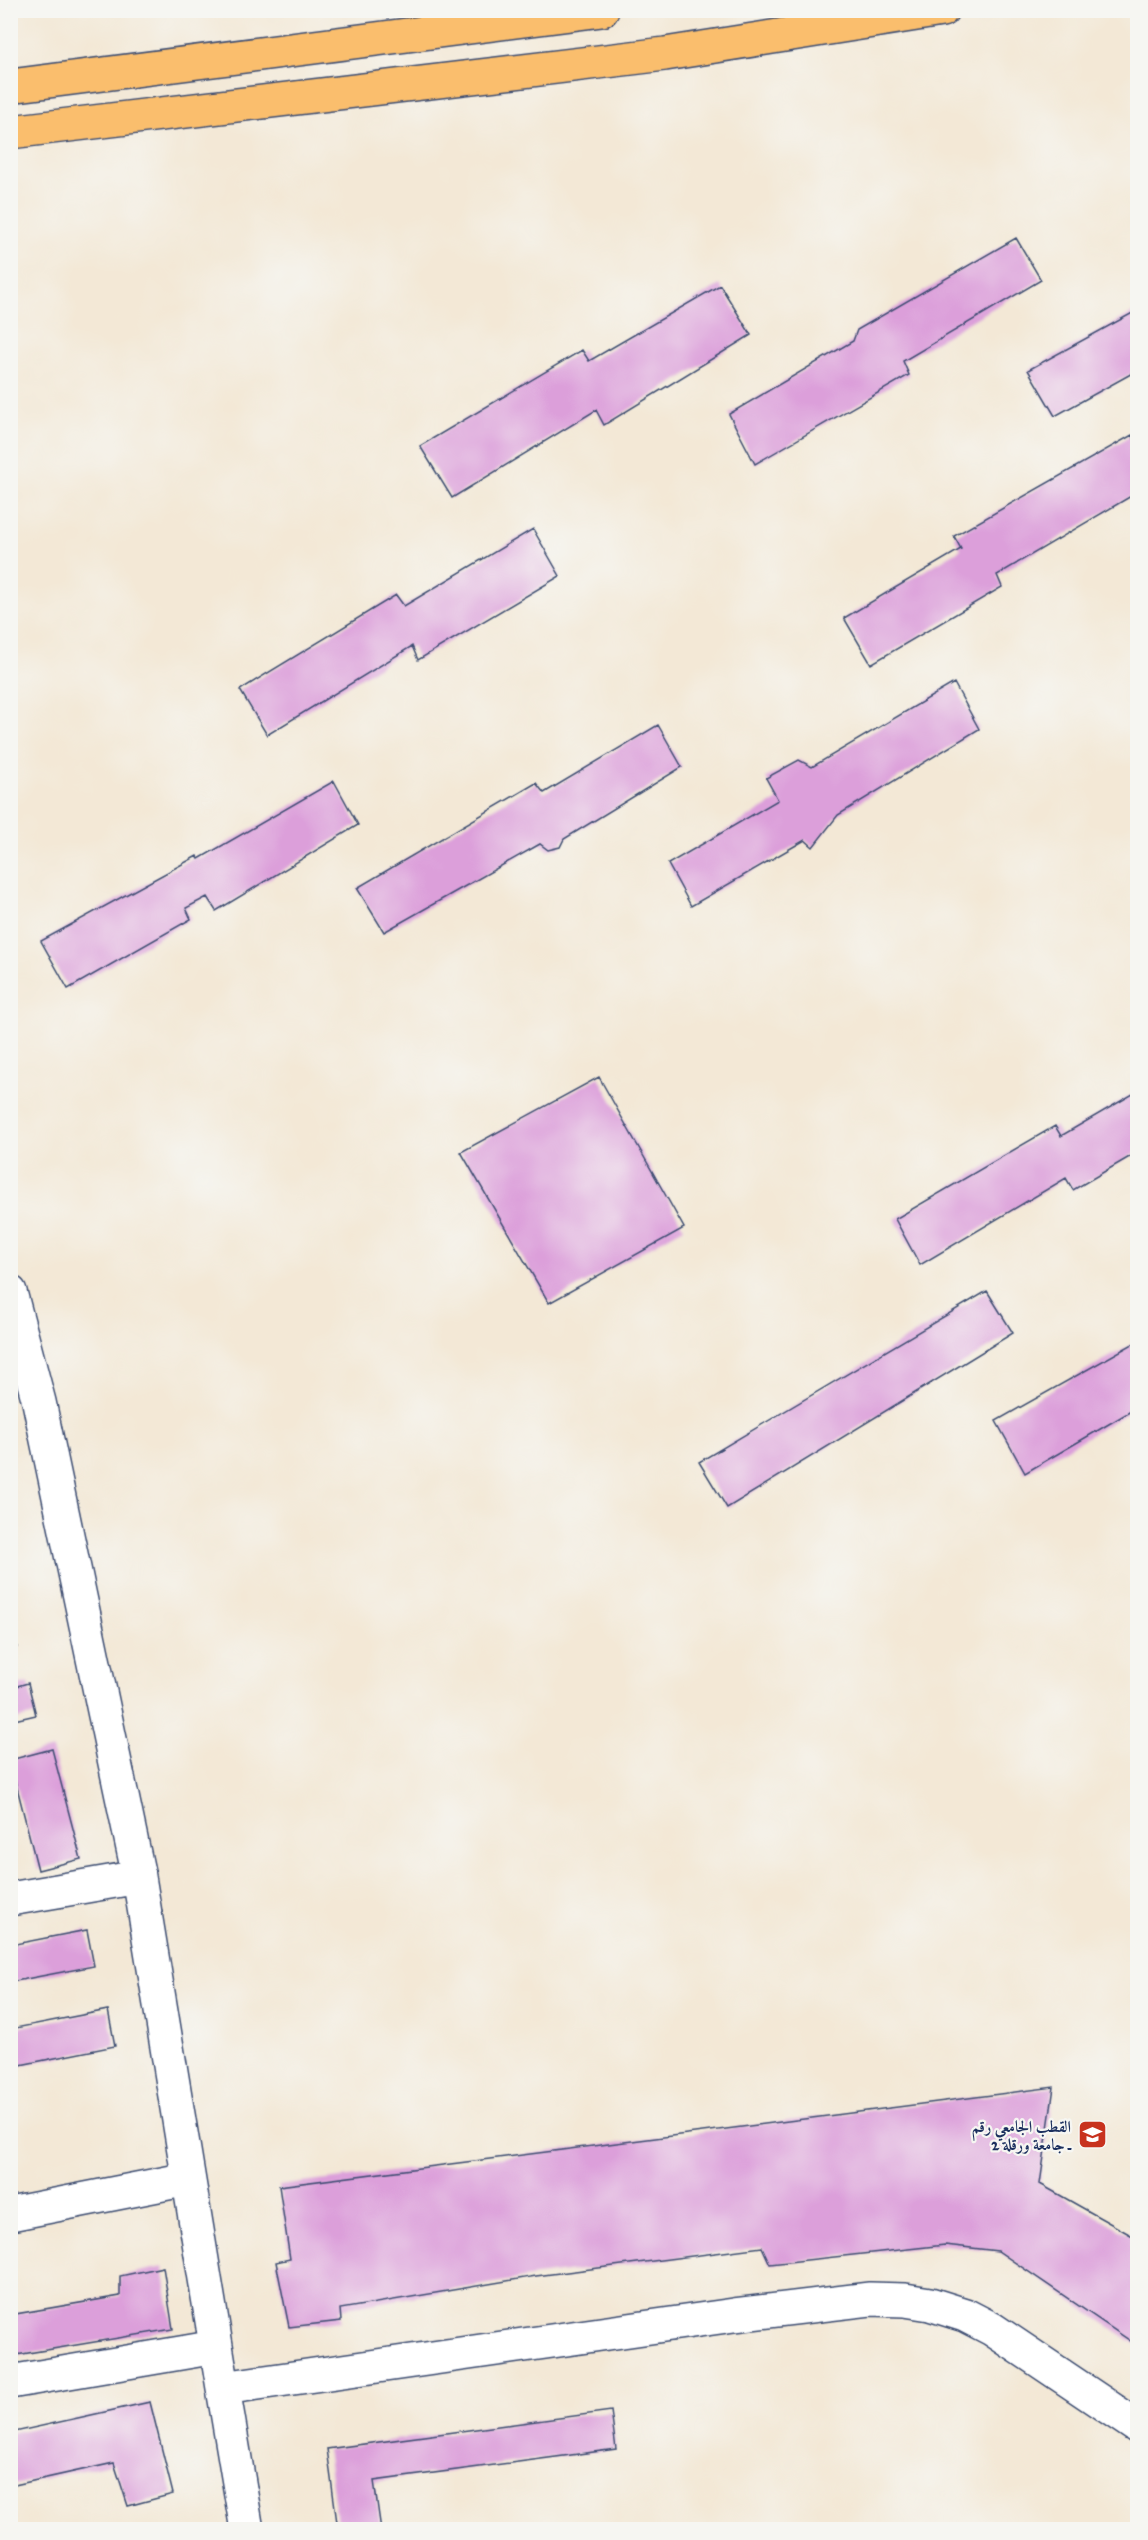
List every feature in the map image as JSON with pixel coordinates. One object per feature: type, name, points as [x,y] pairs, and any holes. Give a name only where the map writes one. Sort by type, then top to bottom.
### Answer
[{"type":"main road","points":[[10,86],[602,10]]},
{"type":"main road","points":[[10,132],[666,54],[942,10]]},
{"type":"street","points":[[10,1292],[39,1402],[139,1877],[247,2529]]},
{"type":"street","points":[[10,1899],[139,1877]]},
{"type":"street","points":[[10,2214],[188,2179]]},
{"type":"street","points":[[223,2388],[734,2315],[870,2299],[905,2300],[948,2309],[992,2329],[1137,2427]]},
{"type":"street","points":[[10,2382],[216,2347]]},
{"type":"building","points":[[1016,238],[1041,280],[903,361],[909,375],[755,464],[729,414],[853,341],[857,330]]},
{"type":"building","points":[[720,285],[751,335],[604,425],[596,410],[452,498],[420,446],[582,350],[589,361]]},
{"type":"building","points":[[1138,310],[1138,370],[1055,416],[1028,370]]},
{"type":"building","points":[[1132,435],[1138,445],[1138,492],[997,575],[1002,587],[871,664],[844,618],[961,549],[954,536]]},
{"type":"building","points":[[533,529],[560,576],[418,660],[412,646],[267,735],[240,690],[396,595],[404,606]]},
{"type":"building","points":[[954,683],[979,729],[838,815],[813,847],[805,840],[691,906],[668,864],[778,800],[766,778],[799,760],[812,767]]},
{"type":"building","points":[[658,725],[682,767],[564,839],[560,847],[548,850],[540,844],[384,932],[357,888],[536,783],[544,793]]},
{"type":"building","points":[[334,781],[358,825],[216,911],[207,897],[186,908],[191,919],[68,989],[41,941],[197,856],[199,859]]},
{"type":"building","points":[[599,1077],[684,1228],[549,1303],[461,1152]]},
{"type":"building","points":[[1138,1091],[1138,1152],[1073,1190],[1066,1178],[920,1265],[895,1219],[1055,1126],[1061,1136]]},
{"type":"building","points":[[987,1291],[1013,1333],[727,1508],[699,1462]]},
{"type":"building","points":[[1138,1341],[1138,1407],[1025,1473],[996,1421]]},
{"type":"building","points":[[10,1623],[17,1647],[10,1649]]},
{"type":"building","points":[[28,1683],[36,1715],[10,1721],[10,1688]]},
{"type":"building","points":[[52,1749],[81,1859],[38,1870],[10,1760]]},
{"type":"building","points":[[87,1930],[94,1966],[10,1982],[10,1945]]},
{"type":"building","points":[[108,2010],[115,2046],[10,2067],[10,2029]]},
{"type":"building","points":[[1054,2087],[1040,2184],[1138,2239],[1138,2346],[998,2251],[945,2245],[770,2264],[762,2247],[536,2276],[340,2309],[341,2321],[289,2327],[276,2262],[290,2259],[279,2186]]},
{"type":"building","points":[[163,2267],[173,2329],[10,2356],[10,2315],[120,2296],[120,2276]]},
{"type":"building","points":[[150,2402],[173,2494],[128,2506],[114,2463],[10,2486],[10,2433]]},
{"type":"building","points":[[611,2411],[616,2449],[374,2481],[381,2530],[338,2530],[327,2449]]},
{"type":"place","name":"القطب الجامعي رقم 2 ـ جامعة ورقلة","points":[[1092,2135]]}]
